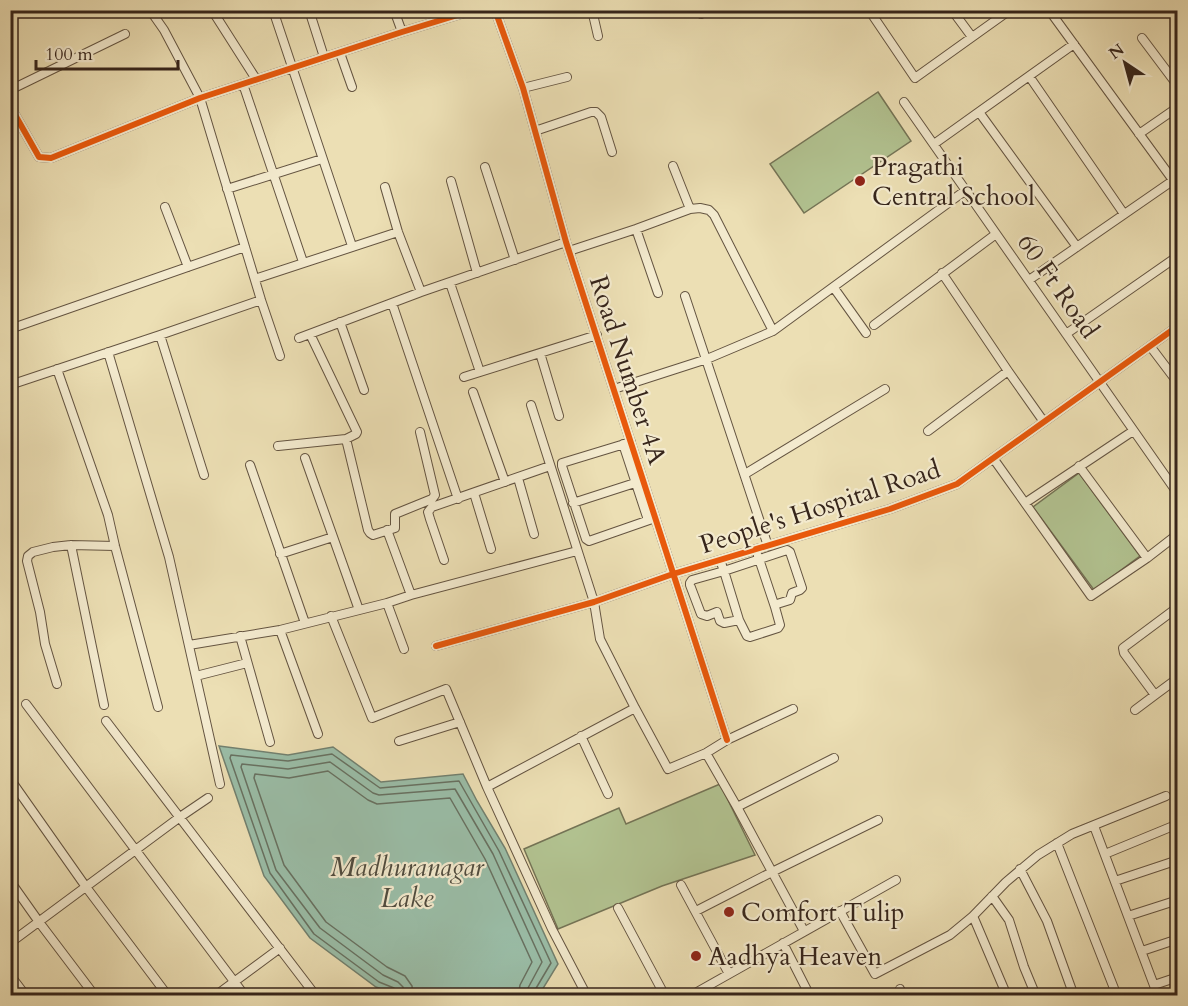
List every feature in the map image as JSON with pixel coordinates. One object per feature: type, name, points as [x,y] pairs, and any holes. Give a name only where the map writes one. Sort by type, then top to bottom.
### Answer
[{"type":"street","points":[[150,10],[164,30],[200,98],[280,356]]},
{"type":"street","points":[[212,10],[256,79]]},
{"type":"street","points":[[273,10],[351,246]]},
{"type":"street","points":[[309,10],[324,57]]},
{"type":"street","points":[[394,10],[402,32]]},
{"type":"street","points":[[10,106],[39,157],[51,158],[200,98],[474,10]]},
{"type":"street","name":"Road Number 4A","points":[[495,10],[523,88],[566,242],[614,389],[639,482],[673,574],[727,740]]},
{"type":"street","points":[[592,10],[598,36]]},
{"type":"street","points":[[699,10],[701,14],[706,10]]},
{"type":"street","points":[[869,10],[915,78],[1010,10]]},
{"type":"street","points":[[952,10],[972,37]]},
{"type":"street","points":[[1029,280],[1124,214],[1176,182],[1049,10]]},
{"type":"street","points":[[10,90],[125,34]]},
{"type":"street","points":[[1142,38],[1178,86]]},
{"type":"street","points":[[934,144],[1074,44]]},
{"type":"street","points":[[340,53],[352,87]]},
{"type":"street","points":[[1029,76],[1124,214]]},
{"type":"street","points":[[523,88],[567,77]]},
{"type":"street","points":[[243,84],[303,262]]},
{"type":"street","name":"60 Ft Road","points":[[904,102],[1178,494]]},
{"type":"street","points":[[1139,134],[1178,107]]},
{"type":"street","points":[[535,130],[596,112],[601,117],[612,152]]},
{"type":"street","points":[[979,112],[1077,247]]},
{"type":"street","points":[[227,189],[322,159]]},
{"type":"street","points":[[673,166],[690,209]]},
{"type":"street","points":[[485,167],[515,260]]},
{"type":"street","points":[[451,181],[477,273]]},
{"type":"street","points":[[385,187],[398,232],[421,292]]},
{"type":"street","points":[[614,389],[707,359],[773,331],[966,190]]},
{"type":"street","points":[[165,207],[188,267]]},
{"type":"street","points":[[569,251],[690,209],[709,210],[714,215],[773,331]]},
{"type":"street","points":[[636,229],[658,293]]},
{"type":"street","points":[[255,279],[398,232]]},
{"type":"street","points":[[874,325],[996,234]]},
{"type":"street","points":[[299,338],[421,292],[566,242]]},
{"type":"street","points":[[10,329],[245,247]]},
{"type":"street","points":[[1066,334],[1178,256]]},
{"type":"street","points":[[942,273],[1044,422]]},
{"type":"street","points":[[450,282],[480,372]]},
{"type":"street","points":[[834,288],[866,333]]},
{"type":"street","points":[[686,296],[768,546]]},
{"type":"street","points":[[10,385],[261,300]]},
{"type":"street","points":[[392,303],[459,499]]},
{"type":"street","points":[[340,322],[364,390]]},
{"type":"street","name":"People's Hospital Road","points":[[436,646],[594,602],[673,574],[890,509],[957,484],[1178,326]]},
{"type":"street","points":[[278,446],[346,439],[357,432],[310,334]]},
{"type":"street","points":[[160,335],[204,476]]},
{"type":"street","points":[[464,377],[597,335]]},
{"type":"street","points":[[1150,346],[1178,383]]},
{"type":"street","points":[[108,352],[169,557],[220,784]]},
{"type":"street","points":[[540,353],[559,416]]},
{"type":"street","points":[[57,369],[108,515],[158,707]]},
{"type":"street","points":[[928,431],[1008,371]]},
{"type":"street","points":[[745,474],[885,389]]},
{"type":"street","points":[[473,392],[505,482]]},
{"type":"street","points":[[531,405],[594,602],[600,639],[668,769],[706,753],[727,740],[794,709]]},
{"type":"street","points":[[1024,503],[1133,431]]},
{"type":"street","points":[[346,439],[368,530],[373,534],[395,528],[395,514],[432,499],[435,495],[420,432]]},
{"type":"street","points":[[627,443],[562,463],[573,502],[584,536],[589,541],[651,519]]},
{"type":"street","points":[[305,458],[359,610]]},
{"type":"street","points":[[993,458],[1090,596],[1178,534]]},
{"type":"street","points":[[250,465],[305,623]]},
{"type":"street","points":[[444,560],[428,512],[432,507],[550,466]]},
{"type":"street","points":[[1079,466],[1147,558]]},
{"type":"street","points":[[518,478],[534,534]]},
{"type":"street","points":[[573,502],[639,482]]},
{"type":"street","points":[[474,493],[491,549]]},
{"type":"street","points":[[387,530],[411,595]]},
{"type":"street","points":[[280,554],[333,537]]},
{"type":"street","points":[[71,545],[104,705]]},
{"type":"street","points":[[57,684],[45,644],[40,612],[27,561],[28,556],[33,552],[53,547],[115,546]]},
{"type":"street","points":[[720,560],[739,620],[747,636],[750,637],[778,628],[780,625],[756,549]]},
{"type":"street","points":[[739,620],[724,623],[720,621],[717,612],[706,616],[701,614],[690,585],[692,580],[789,550],[802,589],[792,593],[790,600],[777,604],[775,607]]},
{"type":"street","points":[[189,645],[280,630],[577,551]]},
{"type":"street","points":[[387,603],[404,649]]},
{"type":"street","points":[[1155,695],[1124,653],[1123,648],[1178,607]]},
{"type":"street","points":[[331,616],[372,718],[446,689],[487,787],[552,929],[587,996]]},
{"type":"street","points":[[280,630],[318,734]]},
{"type":"street","points":[[240,636],[270,742]]},
{"type":"street","points":[[196,676],[247,663]]},
{"type":"street","points":[[1135,710],[1178,678]]},
{"type":"street","points":[[26,704],[245,996]]},
{"type":"street","points":[[487,787],[635,708]]},
{"type":"street","points":[[106,721],[316,996]]},
{"type":"street","points":[[399,741],[460,722]]},
{"type":"street","points":[[581,736],[608,794]]},
{"type":"street","points":[[706,753],[804,932]]},
{"type":"street","points":[[737,807],[834,758]]},
{"type":"street","points":[[10,779],[86,887],[168,996]]},
{"type":"street","points":[[840,911],[875,974],[950,935],[973,916],[1020,869],[1057,843],[1072,834],[1166,796]]},
{"type":"street","points":[[10,943],[208,798]]},
{"type":"street","points":[[696,911],[878,819]]},
{"type":"street","points":[[1105,854],[1178,824]]},
{"type":"street","points":[[1094,826],[1158,996]]},
{"type":"street","points":[[1057,843],[1117,996]]},
{"type":"street","points":[[1115,881],[1178,860]]},
{"type":"street","points":[[1020,869],[1047,921],[1074,996]]},
{"type":"street","points":[[690,996],[896,880]]},
{"type":"street","points":[[10,881],[94,996]]},
{"type":"street","points":[[681,885],[729,974]]},
{"type":"street","points":[[992,896],[1009,920],[1036,996]]},
{"type":"street","points":[[1128,916],[1178,900]]},
{"type":"street","points":[[618,908],[664,996]]},
{"type":"street","points":[[973,916],[1006,996]]},
{"type":"street","points":[[1142,951],[1178,939]]},
{"type":"street","points":[[783,943],[810,996]]},
{"type":"street","points":[[215,996],[280,948]]},
{"type":"street","points":[[10,975],[26,996]]},
{"type":"street","points":[[1154,985],[1178,977]]},
{"type":"shaded area","points":[[878,92],[911,141],[804,213],[770,164]]},
{"type":"shaded area","points":[[1079,473],[1140,556],[1094,590],[1033,507]]},
{"type":"shaded area","points":[[720,784],[755,855],[662,886],[558,929],[524,849],[619,808],[626,824]]},
{"type":"water","name":"Madhuranagar Lake","points":[[219,746],[288,755],[333,747],[381,782],[463,774],[505,848],[558,964],[539,995],[397,995],[376,987],[310,938],[264,876]]},
{"type":"cycle path","points":[[10,106],[39,157],[51,158],[200,98],[474,10]]},
{"type":"cycle path","points":[[495,10],[523,88],[566,242],[727,740]]},
{"type":"cycle path","points":[[436,646],[594,602],[673,574],[890,509],[957,484],[1178,326]]},
{"type":"place","name":"Pragathi Central School","points":[[860,181]]},
{"type":"place","name":"Comfort Tulip","points":[[729,912]]},
{"type":"place","name":"Aadhya Heaven","points":[[696,956]]}]
